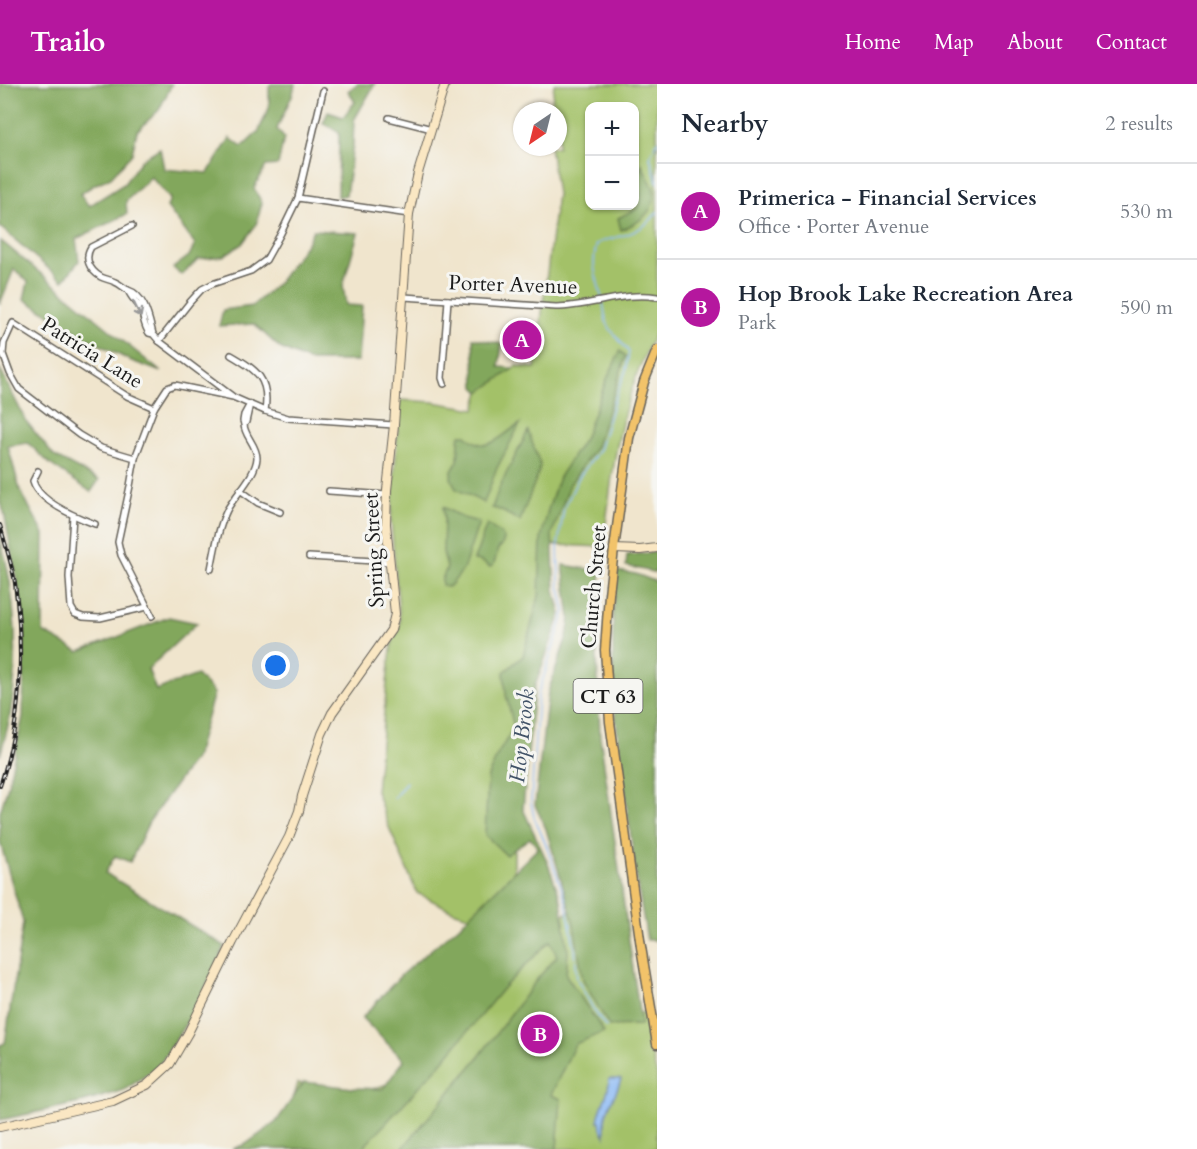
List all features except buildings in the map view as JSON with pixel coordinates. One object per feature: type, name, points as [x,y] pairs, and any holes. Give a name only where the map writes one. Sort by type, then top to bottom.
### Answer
[{"type":"main road","name":"Spring Street","points":[[0,1127],[112,1101],[147,1084],[170,1064],[189,1033],[233,942],[289,837],[299,811],[321,734],[332,713],[394,625],[387,495],[409,214],[418,173],[445,84]]},
{"type":"main road","name":"Church Street","points":[[657,350],[646,376],[626,454],[609,594],[605,650],[610,722],[641,947],[657,1044]]},
{"type":"main road","points":[[614,549],[657,548]]},
{"type":"street","points":[[159,341],[202,290],[251,271],[266,260],[298,198],[323,91]]},
{"type":"street","points":[[389,118],[432,129]]},
{"type":"street","points":[[298,198],[409,214]]},
{"type":"street","points":[[132,226],[91,247],[87,253],[88,264],[101,277],[133,291],[144,304],[153,334],[159,341],[233,397]]},
{"type":"street","name":"Porter Avenue","points":[[404,297],[556,307],[636,296],[657,297]]},
{"type":"street","points":[[444,384],[442,378],[448,300]]},
{"type":"street","name":"Patricia Lane","points":[[135,458],[101,448],[78,435],[19,389],[3,354],[4,343],[13,324],[127,396],[154,408]]},
{"type":"street","points":[[231,355],[245,363],[265,383],[268,398],[266,411]]},
{"type":"street","points":[[152,616],[121,555],[118,542],[135,458],[154,408],[167,388],[175,385],[233,397],[288,418],[394,425]]},
{"type":"street","points":[[211,569],[221,524],[232,501],[253,471],[257,460],[255,449],[244,430],[244,415],[250,404]]},
{"type":"street","points":[[38,471],[33,481],[38,492],[73,516],[95,524]]},
{"type":"street","points":[[240,490],[266,507],[280,512]]},
{"type":"street","points":[[329,491],[387,495]]},
{"type":"street","points":[[73,516],[69,577],[71,607],[75,614],[100,618],[147,607]]},
{"type":"street","points":[[309,557],[390,561]]},
{"type":"green space","points":[[0,84],[172,84],[159,110],[137,131],[132,154],[111,177],[80,194],[89,206],[124,184],[142,159],[160,148],[164,169],[208,173],[230,138],[242,147],[258,132],[269,108],[269,86],[271,84],[295,84],[277,129],[284,138],[278,165],[266,166],[254,188],[262,203],[256,225],[242,244],[223,256],[198,259],[182,275],[173,268],[189,256],[195,244],[167,207],[170,199],[151,177],[126,201],[127,214],[76,239],[79,261],[63,281],[0,227]]},
{"type":"green space","points":[[357,84],[375,84],[354,120],[346,195],[338,197],[339,132],[323,123],[328,112],[343,117],[355,102],[348,91]]},
{"type":"green space","points":[[554,84],[657,84],[657,329],[634,382],[622,423],[603,547],[553,545],[514,845],[514,899],[471,917],[453,911],[417,893],[376,791],[389,664],[392,644],[400,623],[391,521],[400,400],[433,402],[475,409],[480,392],[516,366],[535,368],[557,194],[551,156],[567,156],[567,102],[552,102]]},
{"type":"green space","points":[[642,164],[654,190],[652,205],[639,221],[621,230],[618,218],[639,210],[639,170]]},
{"type":"green space","points":[[313,230],[358,233],[343,285],[346,305],[362,306],[358,361],[309,361],[280,348],[254,324],[219,326],[223,310],[252,306],[278,283],[307,243]]},
{"type":"green space","points":[[0,240],[161,372],[129,360],[85,337],[24,299],[28,282],[14,269],[0,304]]},
{"type":"green space","points":[[473,338],[502,344],[499,367],[514,368],[480,392],[475,387]]},
{"type":"green space","points":[[620,351],[626,356],[596,447],[570,484],[552,534],[555,591],[561,614],[534,689],[523,809],[547,861],[561,900],[568,952],[566,975],[604,1032],[575,1044],[551,1095],[561,1099],[557,1149],[402,1149],[478,1058],[557,956],[550,941],[505,986],[443,1061],[362,1149],[232,1149],[246,1144],[276,1122],[304,1082],[383,1089],[404,1060],[362,1018],[402,974],[459,926],[538,848],[530,838],[506,855],[485,835],[488,776],[514,727],[506,695],[504,672],[523,656],[539,596],[541,538],[559,477],[584,439]]},
{"type":"green space","points":[[0,369],[26,421],[54,456],[99,480],[91,492],[50,464],[28,443],[8,446],[20,490],[44,534],[43,632],[79,652],[169,617],[197,623],[148,669],[156,690],[197,675],[214,693],[196,756],[149,822],[130,862],[115,856],[105,873],[225,946],[197,1006],[158,1067],[124,1090],[84,1102],[0,1120],[0,1045],[5,1043],[23,922],[0,842],[0,812],[23,717],[25,624],[4,512],[0,502]]},
{"type":"green space","points":[[520,424],[496,470],[484,503],[456,489],[451,478],[458,461],[460,435],[466,435],[481,444],[487,444],[494,442]]},
{"type":"green space","points":[[528,431],[540,464],[520,521],[492,508],[500,486]]},
{"type":"green space","points":[[443,507],[463,518],[479,522],[463,570],[450,586],[446,587],[442,585],[447,568],[443,552]]},
{"type":"green space","points":[[487,524],[504,539],[498,549],[494,564],[490,567],[474,560]]},
{"type":"green space","points":[[0,539],[13,604],[15,672],[8,725],[0,756]]},
{"type":"green space","points":[[657,552],[657,573],[626,566],[627,555]]},
{"type":"green space","points":[[563,565],[601,571],[596,629],[600,736],[641,1025],[609,1026],[583,980],[573,920],[546,829],[535,805],[548,692],[567,636],[570,618]]},
{"type":"green space","points":[[617,571],[636,574],[657,582],[657,941],[647,940],[635,869],[613,697],[613,615]]},
{"type":"green space","points":[[579,904],[605,1017],[645,1012],[657,1076],[657,1149],[278,1149],[298,1083],[355,1095],[387,1084],[541,931]]},
{"type":"water","points":[[609,1079],[621,1079],[606,1115],[605,1136],[600,1121],[598,1121],[608,1090]]},
{"type":"waterway","name":"Hop Brook","points":[[657,141],[650,157],[657,182]]},
{"type":"waterway","name":"Hop Brook","points":[[602,299],[594,266],[597,244],[636,230],[646,224],[657,212]]},
{"type":"waterway","name":"Hop Brook","points":[[603,303],[606,321],[629,352],[626,370],[599,450],[579,477],[564,508],[558,544],[559,585],[565,611],[538,694],[531,802],[534,817],[565,898],[575,949],[577,979],[606,1027]]},
{"type":"waterway","points":[[394,798],[406,782]]},
{"type":"railway","points":[[0,525],[15,583],[20,634],[17,711],[0,786]]},
{"type":"place","name":"Primerica - Financial Services","points":[[522,340]]},
{"type":"place","name":"Hop Brook Lake Recreation Area","points":[[540,1034]]}]
